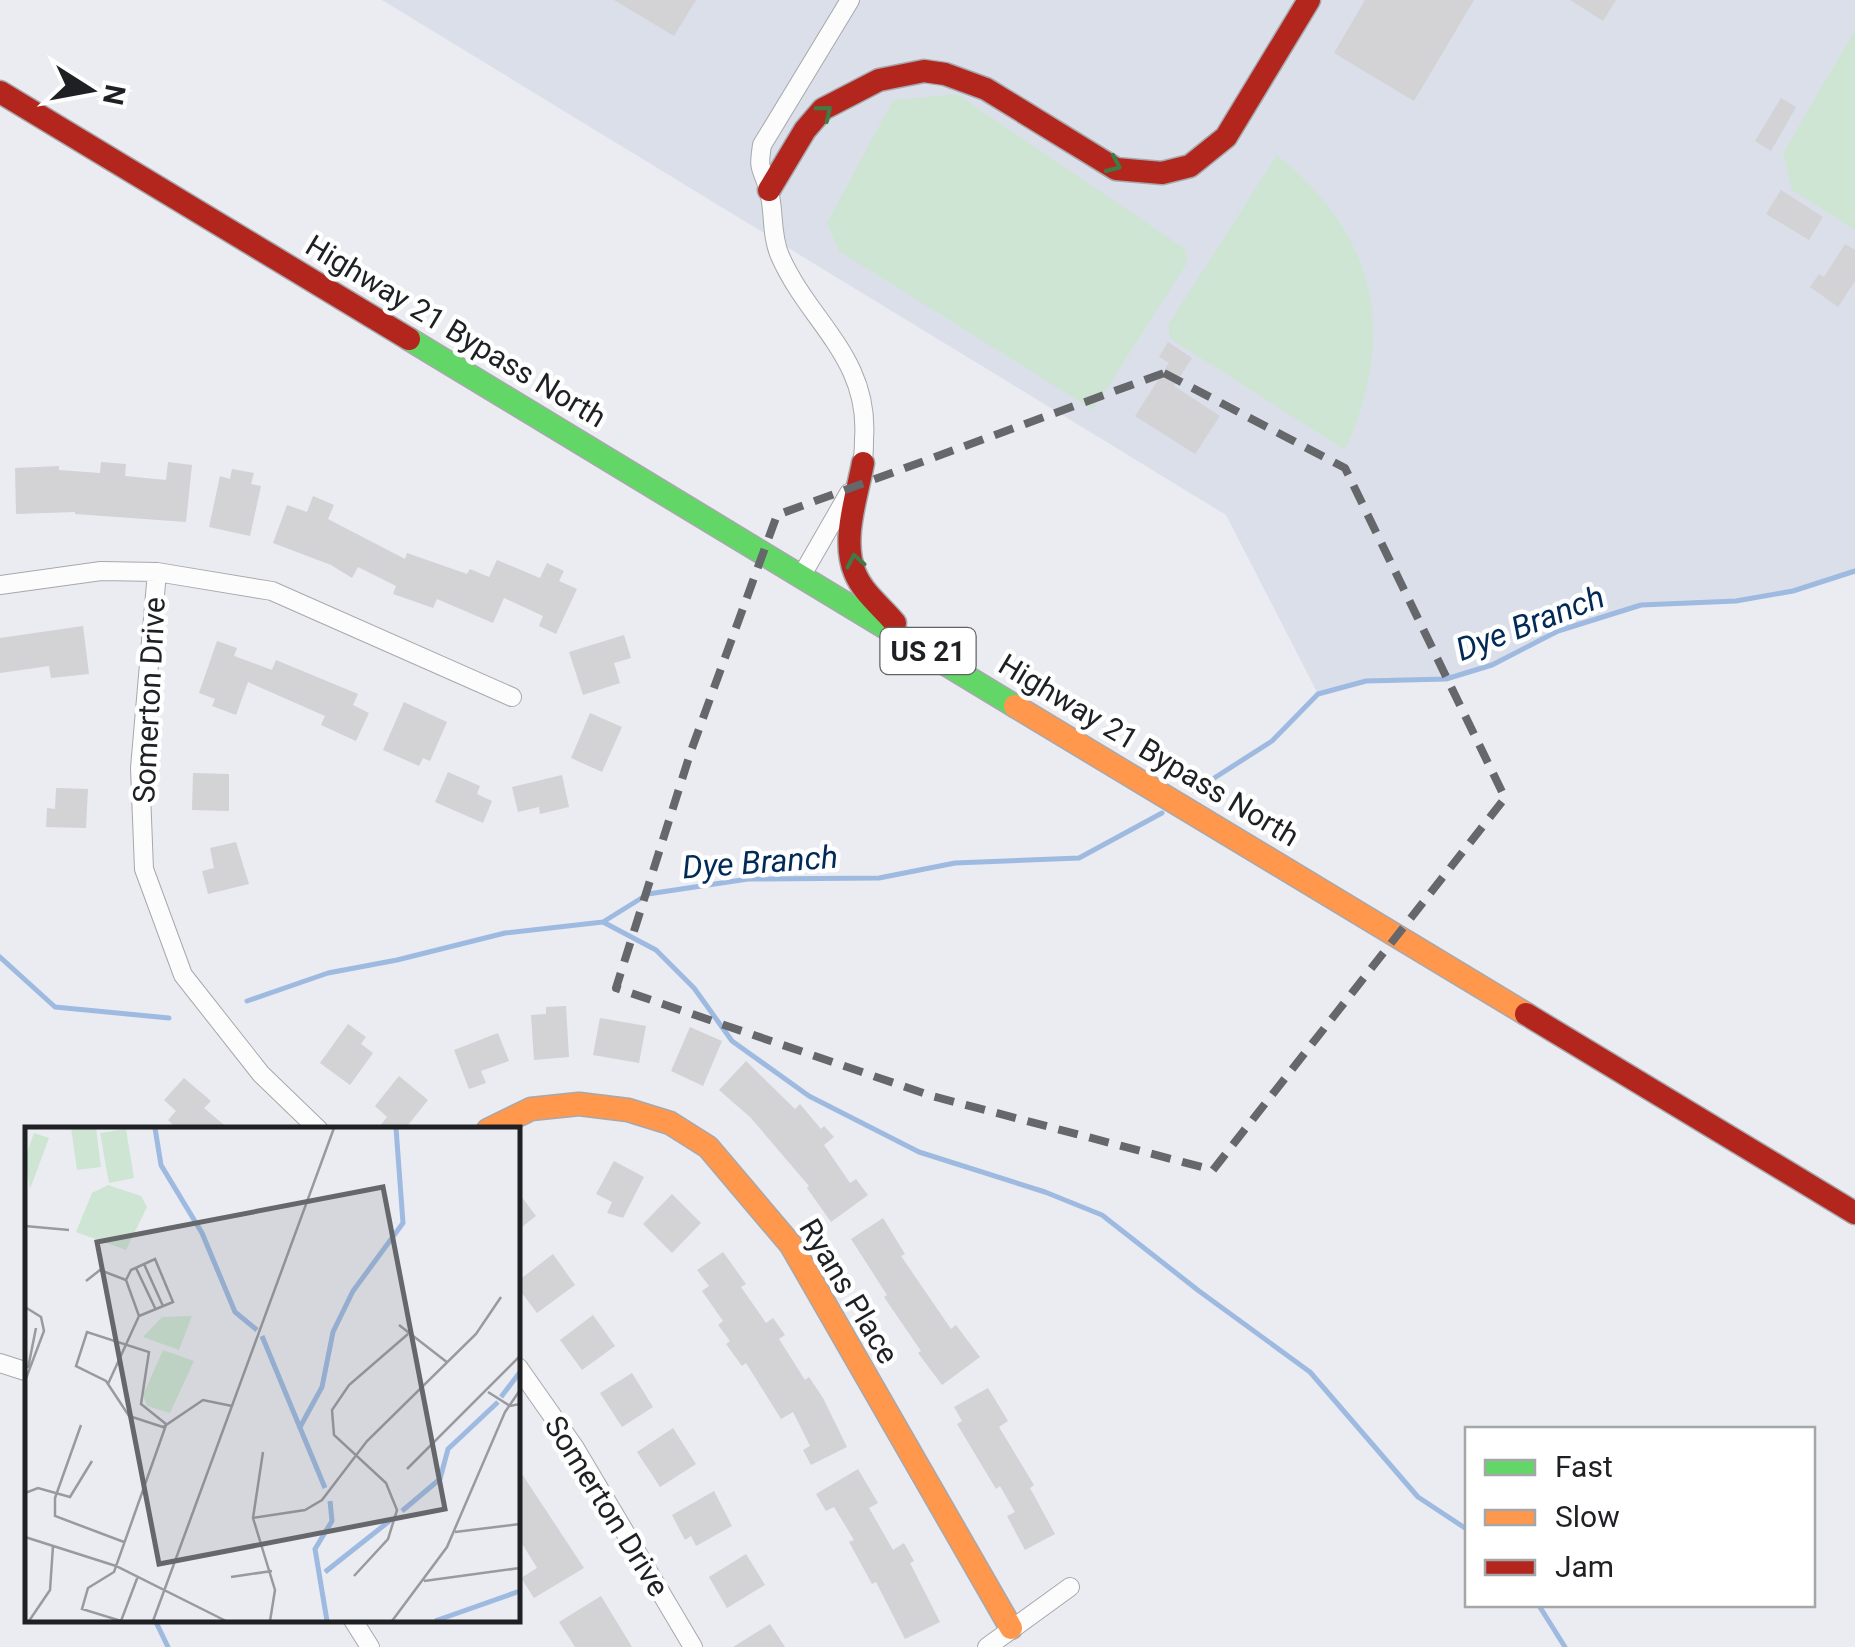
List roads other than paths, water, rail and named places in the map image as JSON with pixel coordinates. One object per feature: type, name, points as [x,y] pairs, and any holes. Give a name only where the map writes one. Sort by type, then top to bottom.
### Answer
[{"type":"main road","points":[[769,190],[782,176],[802,134],[820,112],[875,80],[908,71],[945,73],[977,82],[1116,169],[1140,174],[1188,169],[1212,154],[1226,137],[1309,0]]},
{"type":"main road","name":"Highway 21 Bypass North","points":[[0,92],[1855,1213]]},
{"type":"main road","points":[[862,463],[852,536],[856,575],[909,639]]},
{"type":"main road","name":"Ryans Place","points":[[494,1127],[532,1109],[579,1104],[628,1110],[670,1123],[708,1147],[790,1245],[1011,1628]]},
{"type":"street","points":[[802,575],[843,507],[862,463],[866,421],[859,383],[842,348],[779,253],[770,220],[769,190],[758,169],[762,145],[850,0]]},
{"type":"street","points":[[0,585],[100,571],[157,572],[272,592],[512,697]]},
{"type":"street","name":"Somerton Drive","points":[[157,572],[140,768],[144,869],[183,975],[261,1074],[317,1127]]},
{"type":"street","points":[[0,1363],[25,1371]]},
{"type":"street","name":"Somerton Drive","points":[[520,1371],[575,1448],[693,1647]]},
{"type":"street","points":[[987,1647],[1070,1587]]},
{"type":"street","points":[[354,1622],[370,1647]]},
{"type":"waterway","name":"Dye Branch","points":[[1194,791],[1272,741],[1318,694],[1366,681],[1446,679],[1492,665],[1558,631],[1641,605],[1736,601],[1793,591],[1855,571]]},
{"type":"waterway","name":"Dye Branch","points":[[247,1001],[328,973],[505,933],[603,922],[648,894],[748,879],[879,878],[955,863],[1079,858],[1162,813]]},
{"type":"waterway","points":[[603,922],[656,950],[694,988],[732,1041],[809,1096],[919,1152],[1045,1192],[1102,1215],[1310,1372],[1418,1497],[1465,1528]]},
{"type":"waterway","name":"Dye Branch","points":[[0,957],[55,1007],[169,1018]]},
{"type":"waterway","points":[[1540,1607],[1565,1647]]},
{"type":"waterway","points":[[156,1622],[168,1647]]}]
